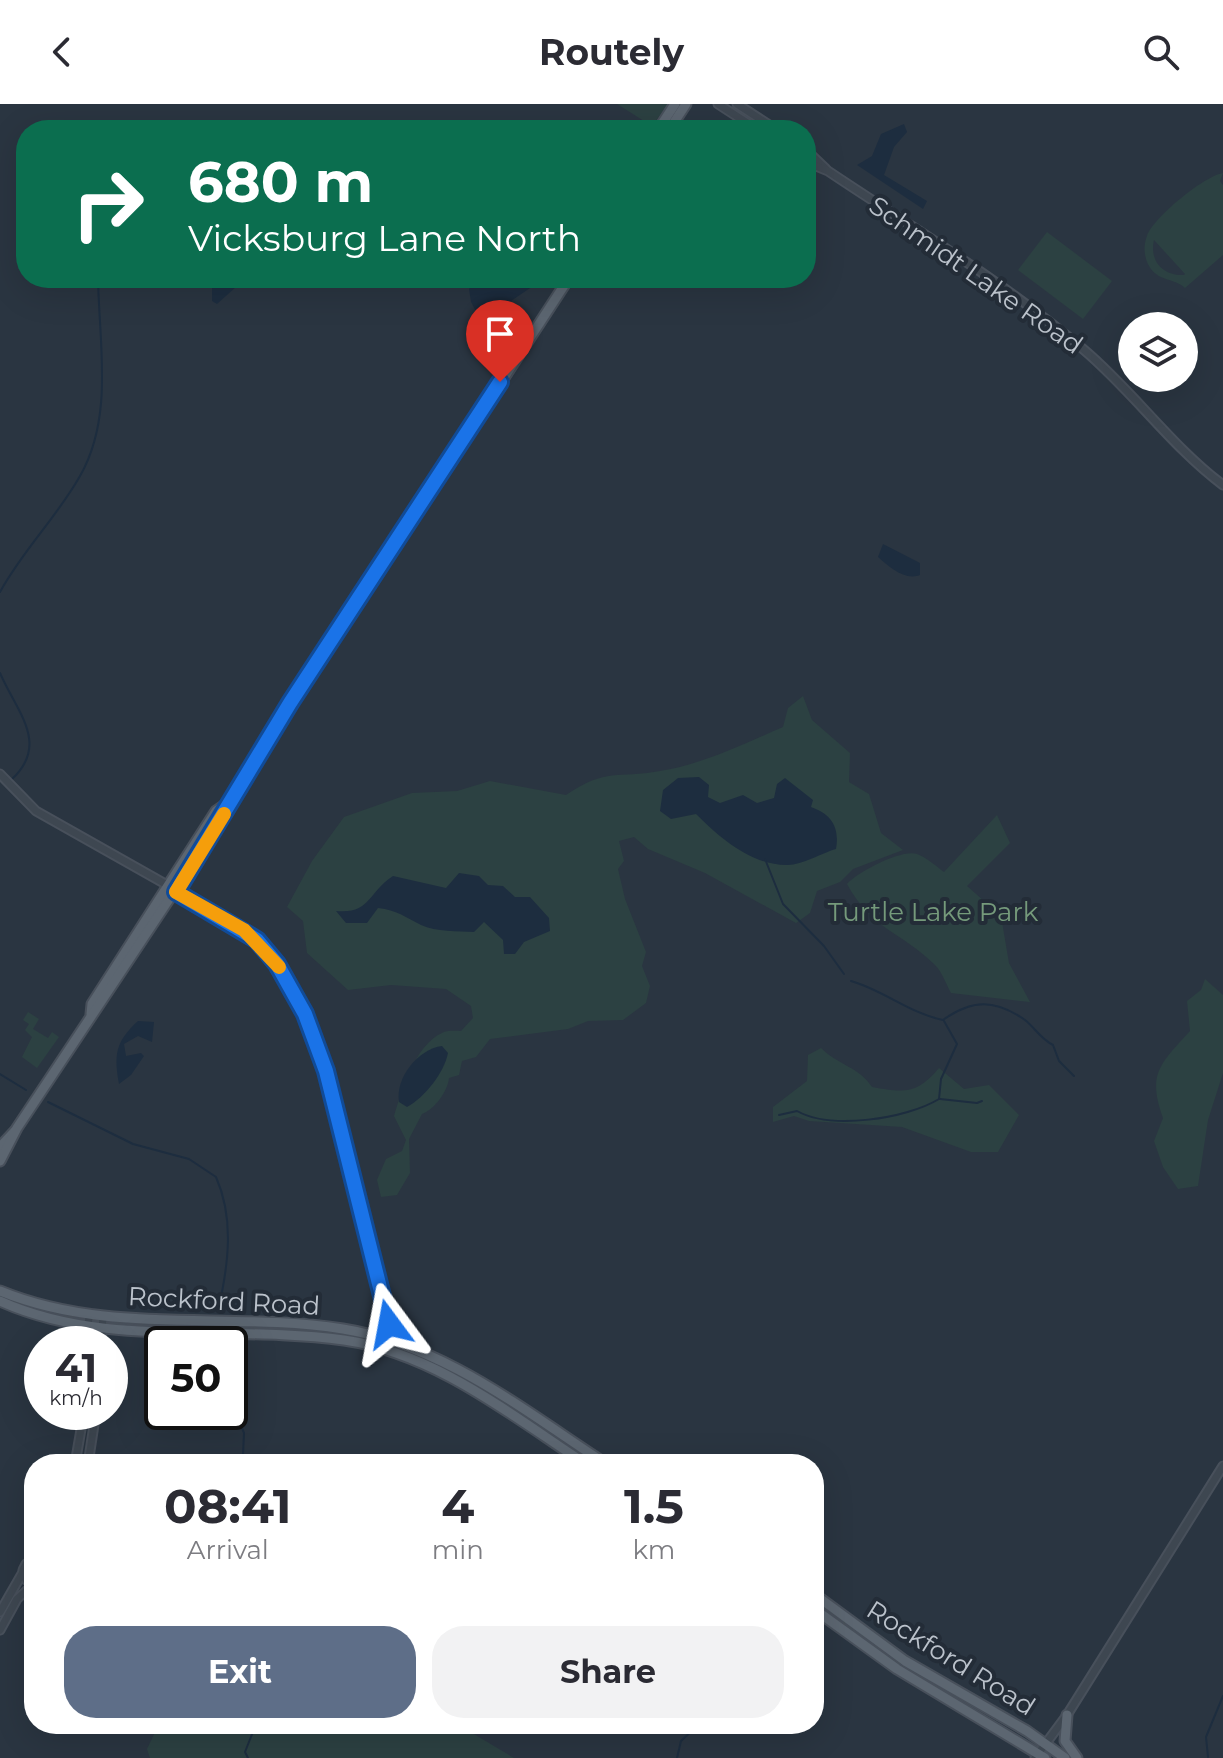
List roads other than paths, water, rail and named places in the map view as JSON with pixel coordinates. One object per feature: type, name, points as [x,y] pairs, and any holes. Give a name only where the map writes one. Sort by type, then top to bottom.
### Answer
[{"type":"main road","points":[[0,1161],[17,1128],[91,1014],[92,1004],[223,818],[226,804],[562,288]]},
{"type":"main road","points":[[0,1147],[17,1128]]},
{"type":"main road","points":[[380,1286],[391,1328],[410,1346]]},
{"type":"main road","name":"Rockford Road","points":[[0,1291],[89,1320]]},
{"type":"main road","name":"Rockford Road","points":[[0,1301],[45,1317],[334,1339],[375,1347],[451,1377],[570,1454]]},
{"type":"main road","name":"Rockford Road","points":[[103,1322],[318,1327],[377,1336],[410,1346],[476,1380],[591,1454]]},
{"type":"main road","name":"Rockford Road","points":[[824,1601],[905,1661],[1065,1758]]},
{"type":"main road","name":"Rockford Road","points":[[824,1616],[897,1669],[1040,1757]]},
{"type":"main road","points":[[1067,1715],[1065,1741],[1077,1758]]},
{"type":"street","points":[[718,104],[743,120]]},
{"type":"street","points":[[737,104],[762,120]]},
{"type":"street","name":"Schmidt Lake Road","points":[[816,160],[828,171],[1056,326],[1223,485]]},
{"type":"street","name":"Schmidt Lake Road","points":[[816,166],[828,171]]},
{"type":"street","points":[[0,774],[36,811],[257,940],[277,964],[305,1014],[320,1051],[380,1286],[375,1347]]},
{"type":"street","points":[[88,1326],[89,1320]]},
{"type":"street","points":[[103,1322],[103,1326]]},
{"type":"street","points":[[77,1454],[81,1430]]},
{"type":"street","points":[[90,1454],[93,1430]]},
{"type":"street","points":[[1040,1757],[1223,1466]]},
{"type":"street","points":[[0,1612],[23,1572]]},
{"type":"street","points":[[0,1630],[17,1599],[24,1593]]},
{"type":"water","points":[[904,124],[907,132],[894,147],[884,175],[927,201],[923,209],[857,165],[872,156],[881,134]]},
{"type":"water","points":[[212,288],[235,288],[217,304],[212,301]]},
{"type":"water","points":[[530,288],[508,303],[501,314],[479,317],[471,302],[469,289]]},
{"type":"water","points":[[883,544],[920,563],[920,575],[903,575],[887,565],[878,557]]},
{"type":"water","points":[[699,777],[709,785],[708,797],[720,803],[743,795],[757,803],[774,798],[777,784],[785,778],[813,800],[811,807],[824,813],[832,822],[837,834],[836,849],[799,863],[775,864],[737,848],[696,814],[671,819],[660,811],[663,790],[678,778]]},
{"type":"water","points":[[459,873],[479,876],[488,885],[503,886],[515,897],[530,897],[549,918],[550,931],[524,942],[515,954],[504,954],[503,940],[484,922],[474,932],[447,931],[427,927],[385,909],[378,908],[367,923],[346,923],[336,911],[363,906],[393,876],[446,888]]},
{"type":"water","points":[[138,1021],[154,1022],[152,1042],[138,1036],[124,1044],[126,1056],[141,1053],[144,1056],[131,1075],[119,1084],[118,1050]]},
{"type":"water","points":[[442,1046],[448,1053],[433,1084],[407,1107],[399,1102],[401,1084],[410,1066],[433,1048]]},
{"type":"waterway","points":[[0,592],[71,491],[91,453],[101,405],[99,288]]},
{"type":"waterway","points":[[0,673],[21,714],[29,740],[23,767],[11,780]]},
{"type":"waterway","points":[[765,859],[783,904],[824,946],[844,974]]},
{"type":"waterway","points":[[851,981],[943,1020],[974,1005],[1004,1008],[1025,1020],[1053,1045],[1059,1061],[1074,1076]]},
{"type":"waterway","points":[[779,1115],[797,1111],[829,1120],[868,1120],[908,1112],[939,1099],[941,1079],[957,1044],[944,1021]]},
{"type":"waterway","points":[[0,1074],[26,1090]]},
{"type":"waterway","points":[[940,1099],[982,1101]]},
{"type":"waterway","points":[[48,1102],[133,1144],[189,1159],[216,1177],[228,1227],[225,1278],[218,1311]]},
{"type":"waterway","points":[[243,1430],[243,1454]]},
{"type":"waterway","points":[[1208,1757],[1206,1737],[1223,1696]]},
{"type":"waterway","points":[[248,1758],[245,1752],[252,1734]]},
{"type":"waterway","points":[[677,1758],[681,1741],[688,1734]]},
{"type":"park label","name":"Turtle Lake Park","points":[[933,912]]}]
